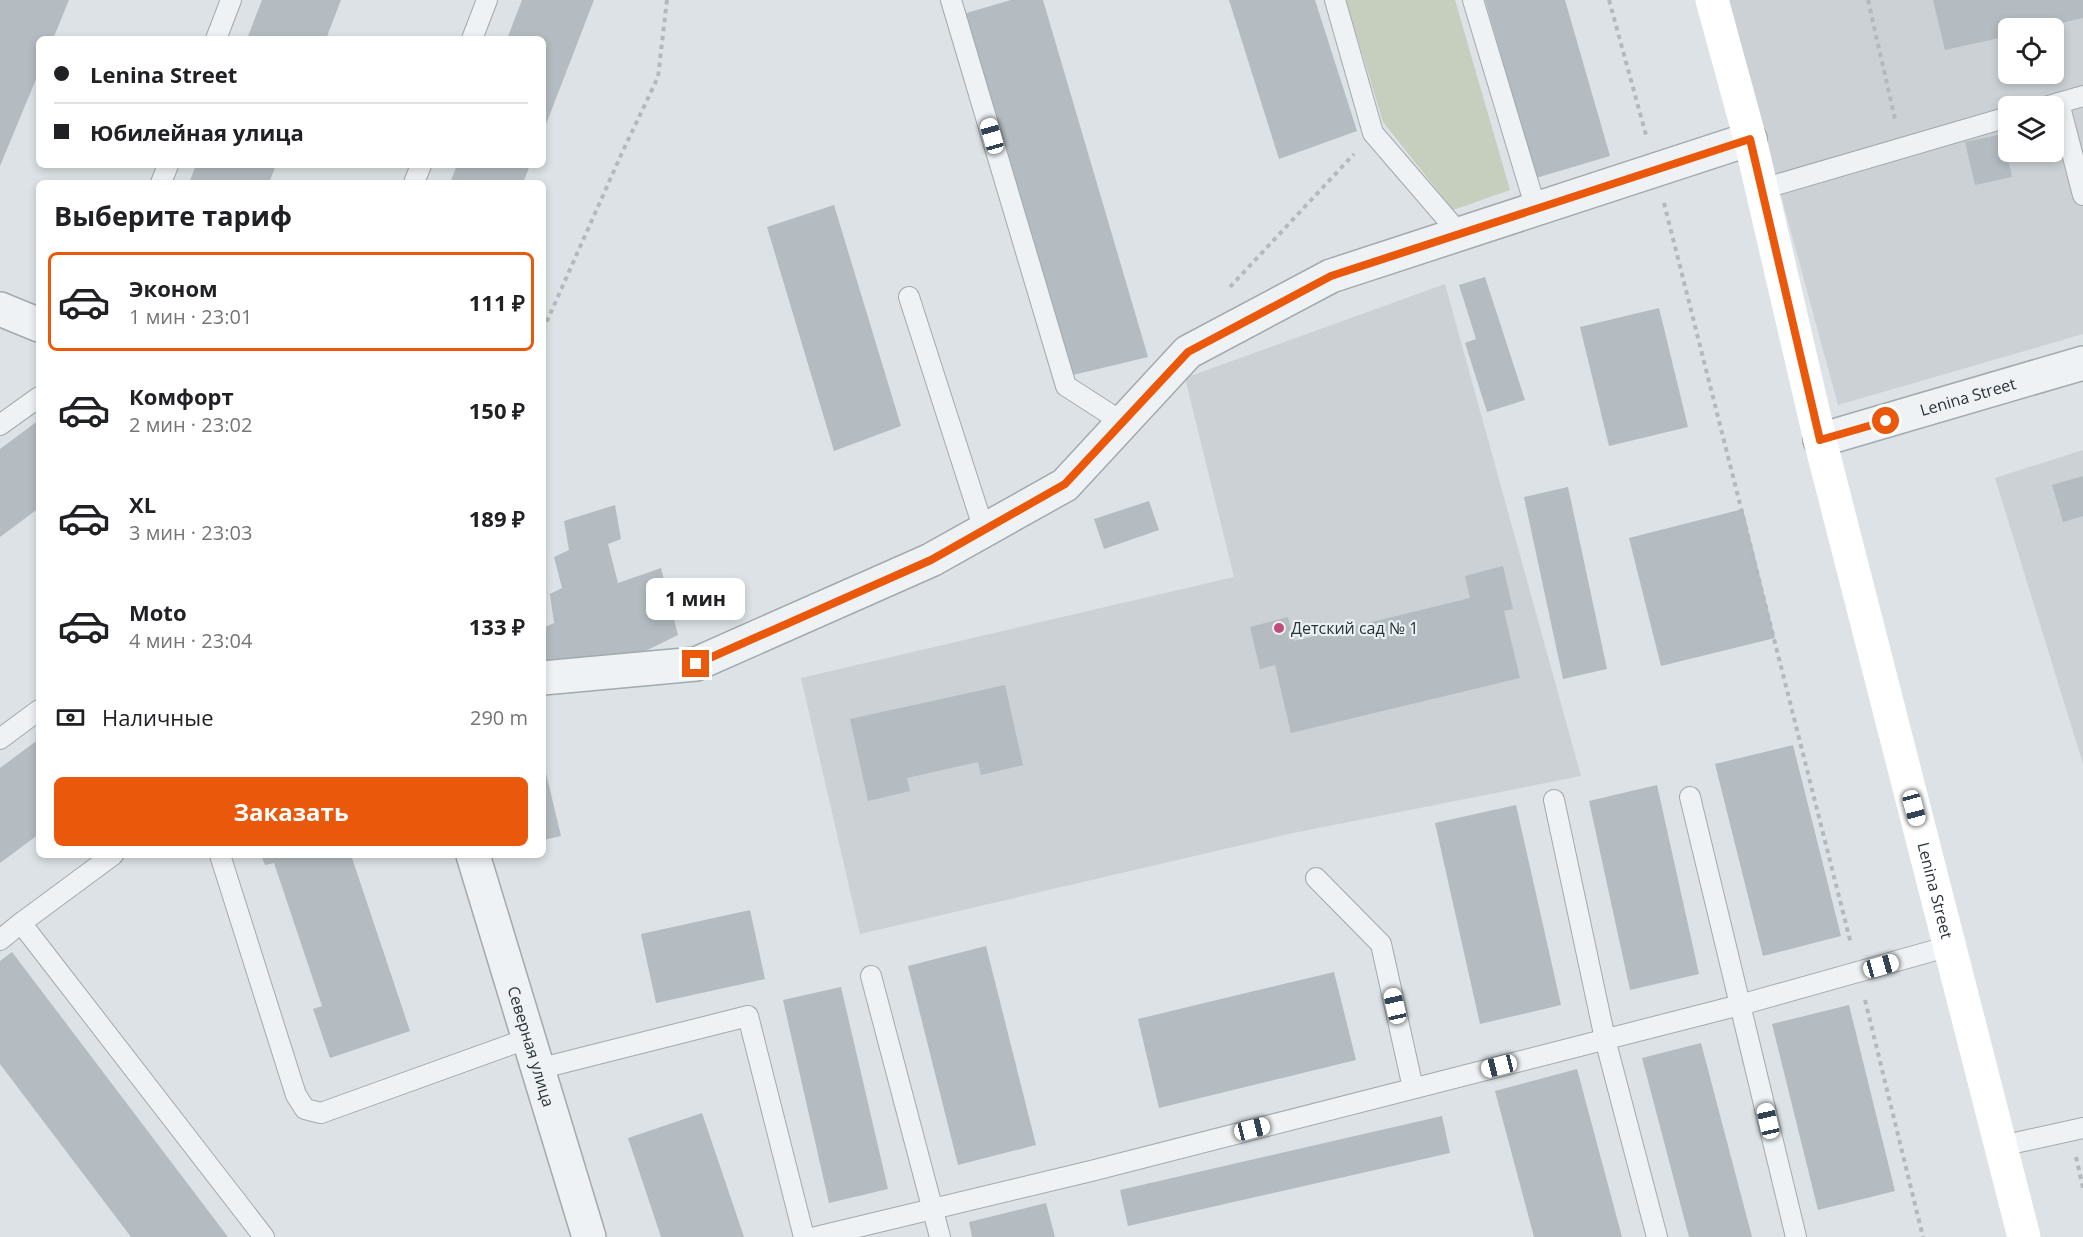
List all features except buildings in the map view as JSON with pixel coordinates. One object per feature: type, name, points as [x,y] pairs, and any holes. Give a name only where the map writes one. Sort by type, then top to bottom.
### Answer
[{"type":"main road","name":"Lenina Street","points":[[1712,0],[1750,139],[1820,440],[2024,1237]]},
{"type":"street","points":[[546,678],[696,664],[931,560],[1065,484],[1188,352],[1331,276],[1750,139]]},
{"type":"street","points":[[0,309],[36,324]]},
{"type":"street","name":"Lenina Street","points":[[1820,440],[2083,363]]},
{"type":"street","name":"Северная улица","points":[[475,858],[589,1237]]},
{"type":"lane","points":[[217,36],[231,0]]},
{"type":"lane","points":[[473,36],[487,0]]},
{"type":"lane","points":[[951,0],[1066,386],[1122,422]]},
{"type":"lane","points":[[1335,0],[1373,133],[1459,233]]},
{"type":"lane","points":[[1473,0],[1536,209]]},
{"type":"lane","points":[[2064,102],[2083,96]]},
{"type":"lane","points":[[1762,189],[1998,120]]},
{"type":"lane","points":[[2064,140],[2083,195]]},
{"type":"lane","points":[[909,297],[984,530]]},
{"type":"lane","points":[[0,425],[36,399]]},
{"type":"lane","points":[[0,739],[36,712]]},
{"type":"lane","points":[[1690,797],[1796,1237]]},
{"type":"lane","points":[[1554,800],[1605,1039],[1657,1237]]},
{"type":"lane","points":[[0,940],[110,858]]},
{"type":"lane","points":[[221,858],[296,1095],[305,1108],[321,1113],[529,1038]]},
{"type":"lane","points":[[1316,878],[1381,944],[1413,1088]]},
{"type":"lane","points":[[21,924],[264,1237]]},
{"type":"lane","points":[[816,1237],[1090,1171],[1740,1005],[1950,946]]},
{"type":"lane","points":[[871,976],[940,1237]]},
{"type":"lane","points":[[538,1069],[748,1016],[804,1237]]},
{"type":"lane","points":[[2001,1146],[2083,1128]]},
{"type":"path","points":[[546,323],[658,77],[667,0]]},
{"type":"path","points":[[1609,0],[1656,170],[1923,1237]]},
{"type":"path","points":[[1868,0],[1902,148]]},
{"type":"path","points":[[1222,296],[1373,133]]},
{"type":"shaded area","points":[[1728,0],[2083,0],[2083,334],[1838,405]]},
{"type":"shaded area","name":"Детский сад № 1","points":[[1445,284],[1581,776],[1293,833],[860,934],[801,678],[1234,577],[1185,378]]},
{"type":"shaded area","points":[[2083,450],[2083,764],[1995,478]]},
{"type":"green space","points":[[1346,0],[1455,0],[1510,190],[1453,210],[1383,122]]},
{"type":"place","name":"Детский сад № 1","points":[[1279,628]]},
{"type":"route","points":[[696,664],[931,560],[1065,484],[1188,352],[1331,276],[1750,139],[1820,440],[1886,421]]}]
